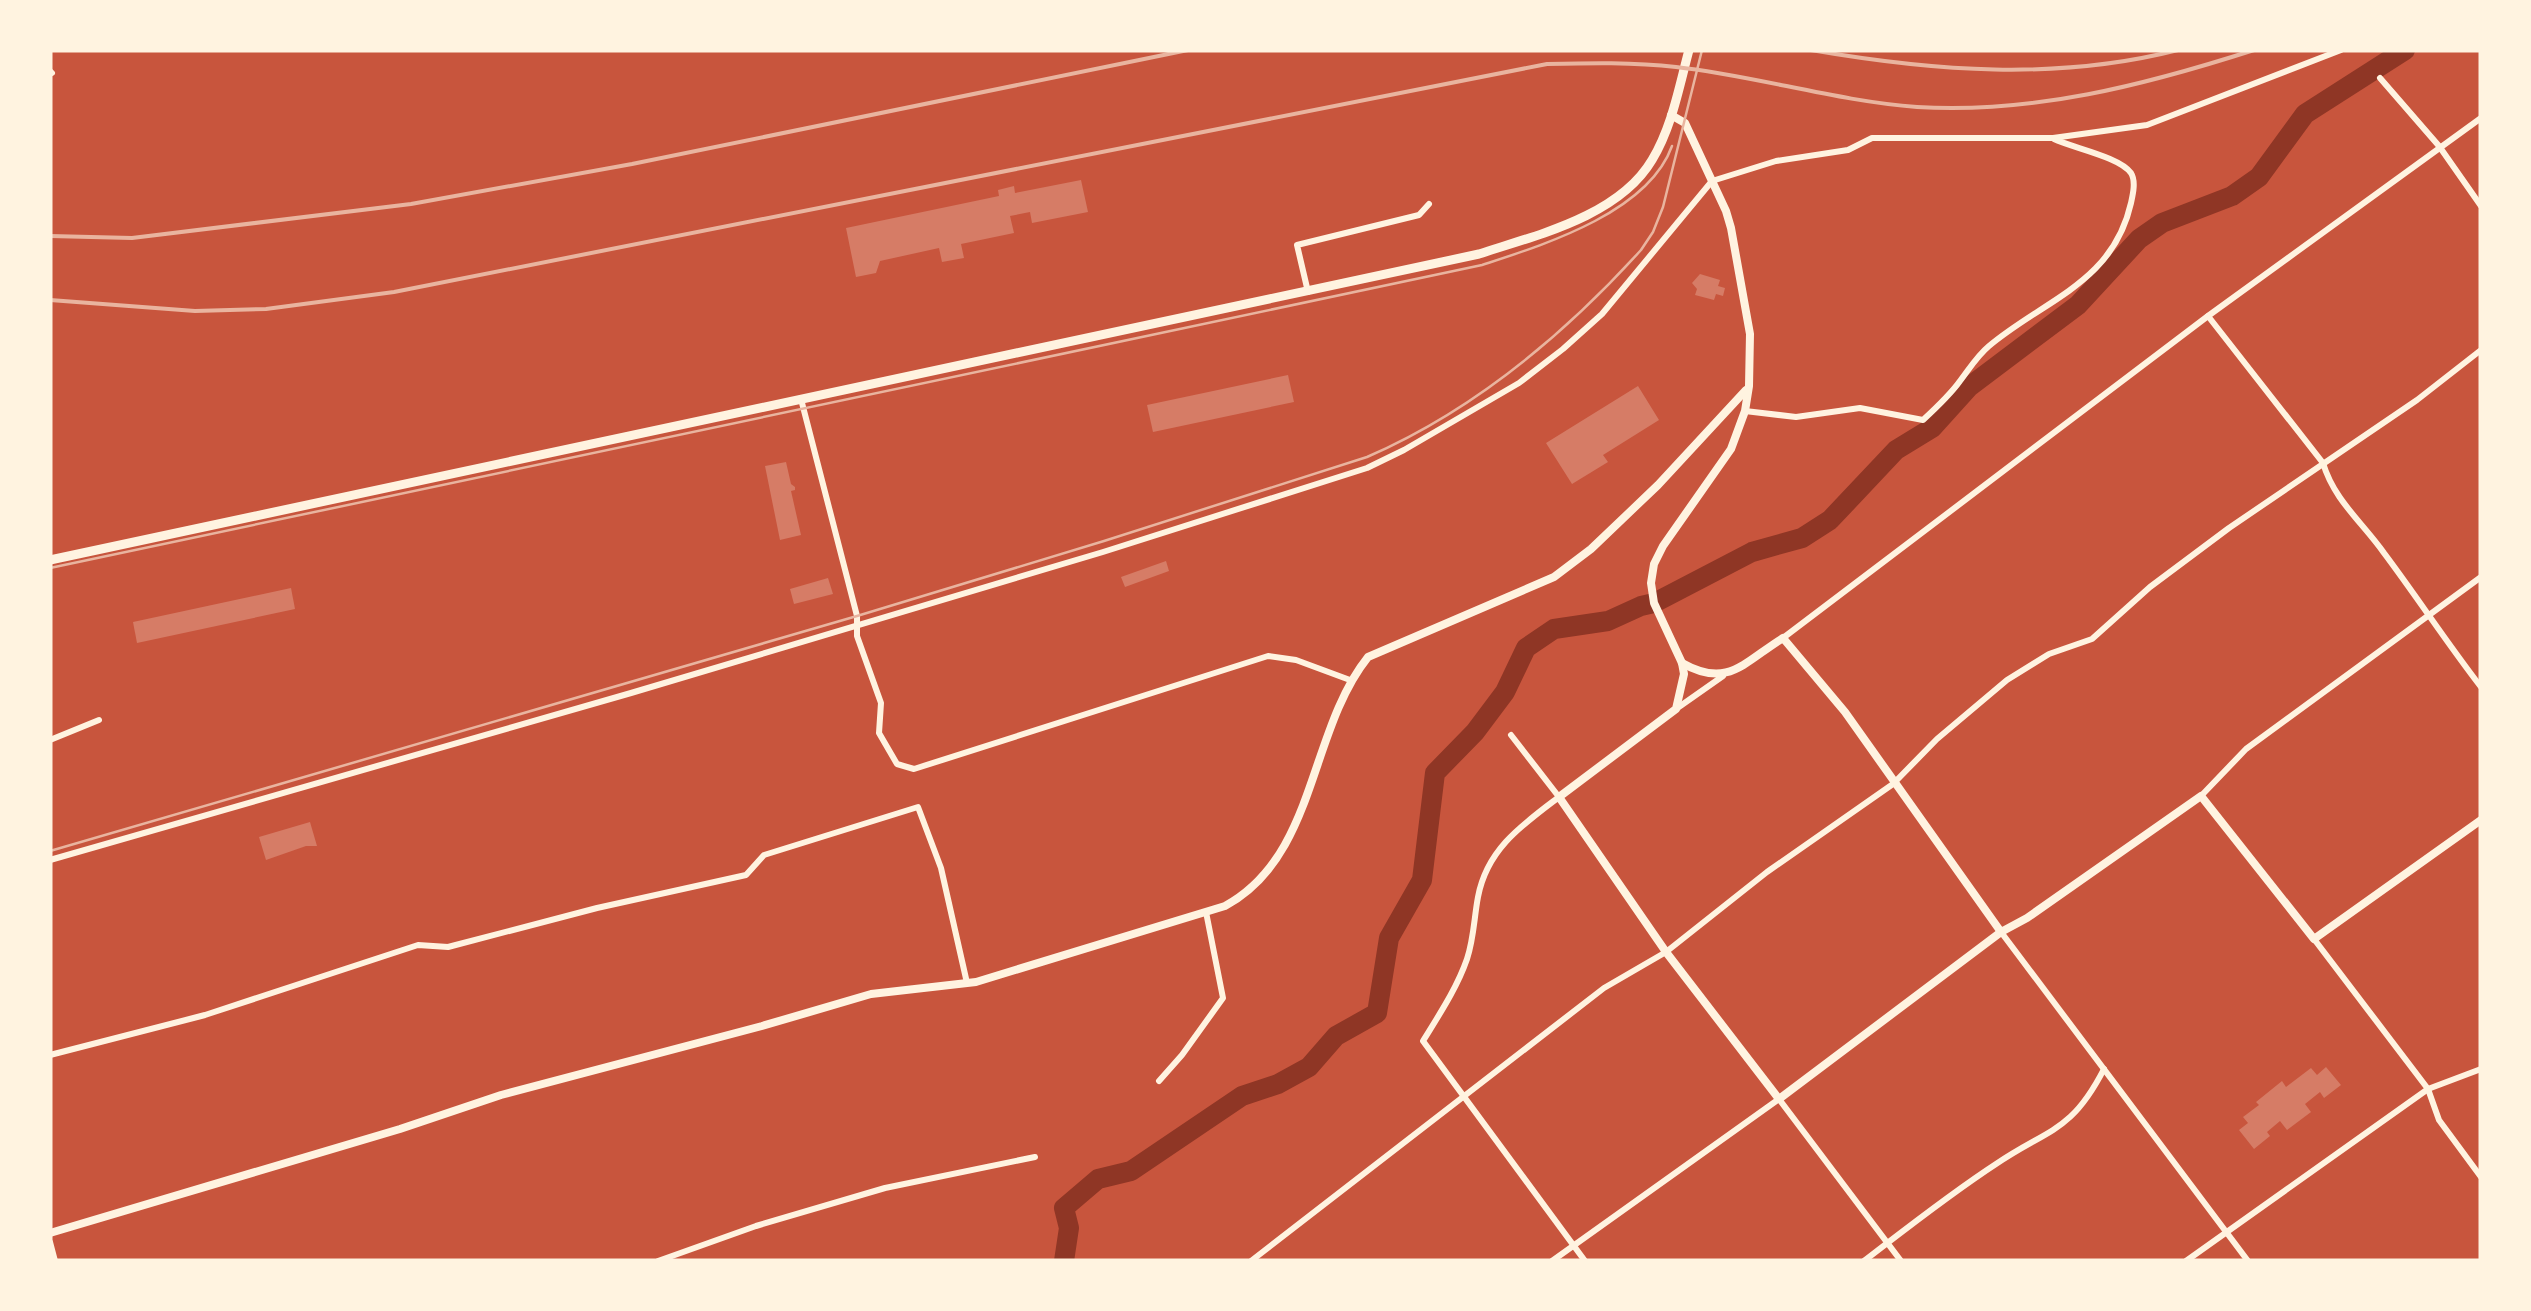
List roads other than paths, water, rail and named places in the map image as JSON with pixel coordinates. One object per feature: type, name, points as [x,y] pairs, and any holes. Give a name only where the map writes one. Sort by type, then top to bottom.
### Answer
[{"type":"main road","points":[[50,560],[1479,254],[1549,231],[1598,208],[1634,184],[1647,168],[1671,115],[1689,50]]},
{"type":"street","points":[[50,860],[857,626],[1366,468],[1518,383],[1563,350],[1614,300],[1712,180],[1776,161],[1848,150],[1872,138],[2053,138],[2147,126],[2341,50]]},
{"type":"street","points":[[2380,78],[2439,146],[2481,206]]},
{"type":"street","points":[[1671,115],[1684,123],[1726,210],[1750,334],[1749,386],[1732,449],[1654,564],[1651,583],[1661,621],[1682,663],[1682,696],[1676,709]]},
{"type":"street","points":[[1586,1261],[1423,1041],[1468,958],[1478,896],[1488,866],[1501,845],[1676,709],[1783,638],[2208,316],[2481,118]]},
{"type":"street","points":[[1745,411],[1796,417],[1860,408],[1924,420],[1984,350],[2089,275],[2118,245],[2134,192],[2133,177],[2129,170],[2107,158],[2053,138]]},
{"type":"street","points":[[1308,292],[1297,245],[1419,215],[1428,204]]},
{"type":"street","points":[[2208,316],[2323,463],[2330,486],[2384,552],[2481,687]]},
{"type":"street","points":[[1250,1260],[1604,988],[1666,952],[1767,872],[1893,784],[1936,739],[2007,680],[2049,654],[2092,638],[2150,586],[2432,389],[2481,350]]},
{"type":"street","points":[[50,1233],[501,1095],[871,994],[967,984],[1206,912],[1249,893],[1270,871],[1288,842],[1350,680],[1368,657],[1554,577],[1658,486],[1749,386]]},
{"type":"street","points":[[801,399],[857,636],[881,703],[879,733],[898,764],[914,769],[1268,656],[1296,660],[1350,680]]},
{"type":"street","points":[[1552,1261],[1779,1099],[2001,932],[2027,918],[2201,796],[2246,749],[2481,577]]},
{"type":"street","points":[[1783,638],[1844,712],[2001,932],[2248,1261]]},
{"type":"street","points":[[1682,663],[1723,676]]},
{"type":"street","points":[[50,740],[99,720]]},
{"type":"street","points":[[1511,735],[1559,797],[1666,952],[1901,1261]]},
{"type":"street","points":[[2201,796],[2428,1089],[2439,1120],[2481,1177]]},
{"type":"street","points":[[50,1055],[205,1015],[418,944],[448,947],[746,875],[764,854],[918,806],[942,868],[967,984]]},
{"type":"street","points":[[2314,939],[2481,820]]},
{"type":"street","points":[[1159,1081],[1223,998],[1206,912]]},
{"type":"street","points":[[1864,1261],[2000,1160],[2067,1123],[2090,1098],[2104,1069]]},
{"type":"street","points":[[2186,1261],[2428,1089],[2481,1069]]},
{"type":"street","points":[[658,1261],[756,1226],[885,1188],[1035,1157]]},
{"type":"street","points":[[50,1242],[55,1261]]},
{"type":"waterway","points":[[1064,1261],[1069,1228],[1064,1208],[1098,1179],[1131,1171],[1242,1096],[1278,1084],[1309,1067],[1336,1036],[1377,1013],[1389,938],[1422,880],[1435,773],[1475,732],[1505,692],[1526,648],[1554,629],[1608,621],[1654,603],[1752,552],[1802,538],[1830,520],[1896,450],[1932,428],[1969,387],[2078,305],[2139,239],[2162,223],[2232,196],[2259,177],[2305,114],[2405,50]]},
{"type":"tram line","points":[[50,851],[857,616],[1367,457],[1444,417],[1515,368],[1581,312],[1641,250],[1663,207],[1702,50]]},
{"type":"tram line","points":[[50,568],[1482,265],[1563,236],[1617,208],[1659,170],[1672,146]]},
{"type":"railway","points":[[50,236],[132,238],[411,204],[632,164],[1188,50]]},
{"type":"railway","points":[[1811,50],[1995,70],[2086,66],[2178,50]]},
{"type":"railway","points":[[50,300],[195,311],[266,309],[394,292],[1547,64],[1676,67],[1887,104],[1960,108],[2088,94],[2172,75],[2254,50]]}]
